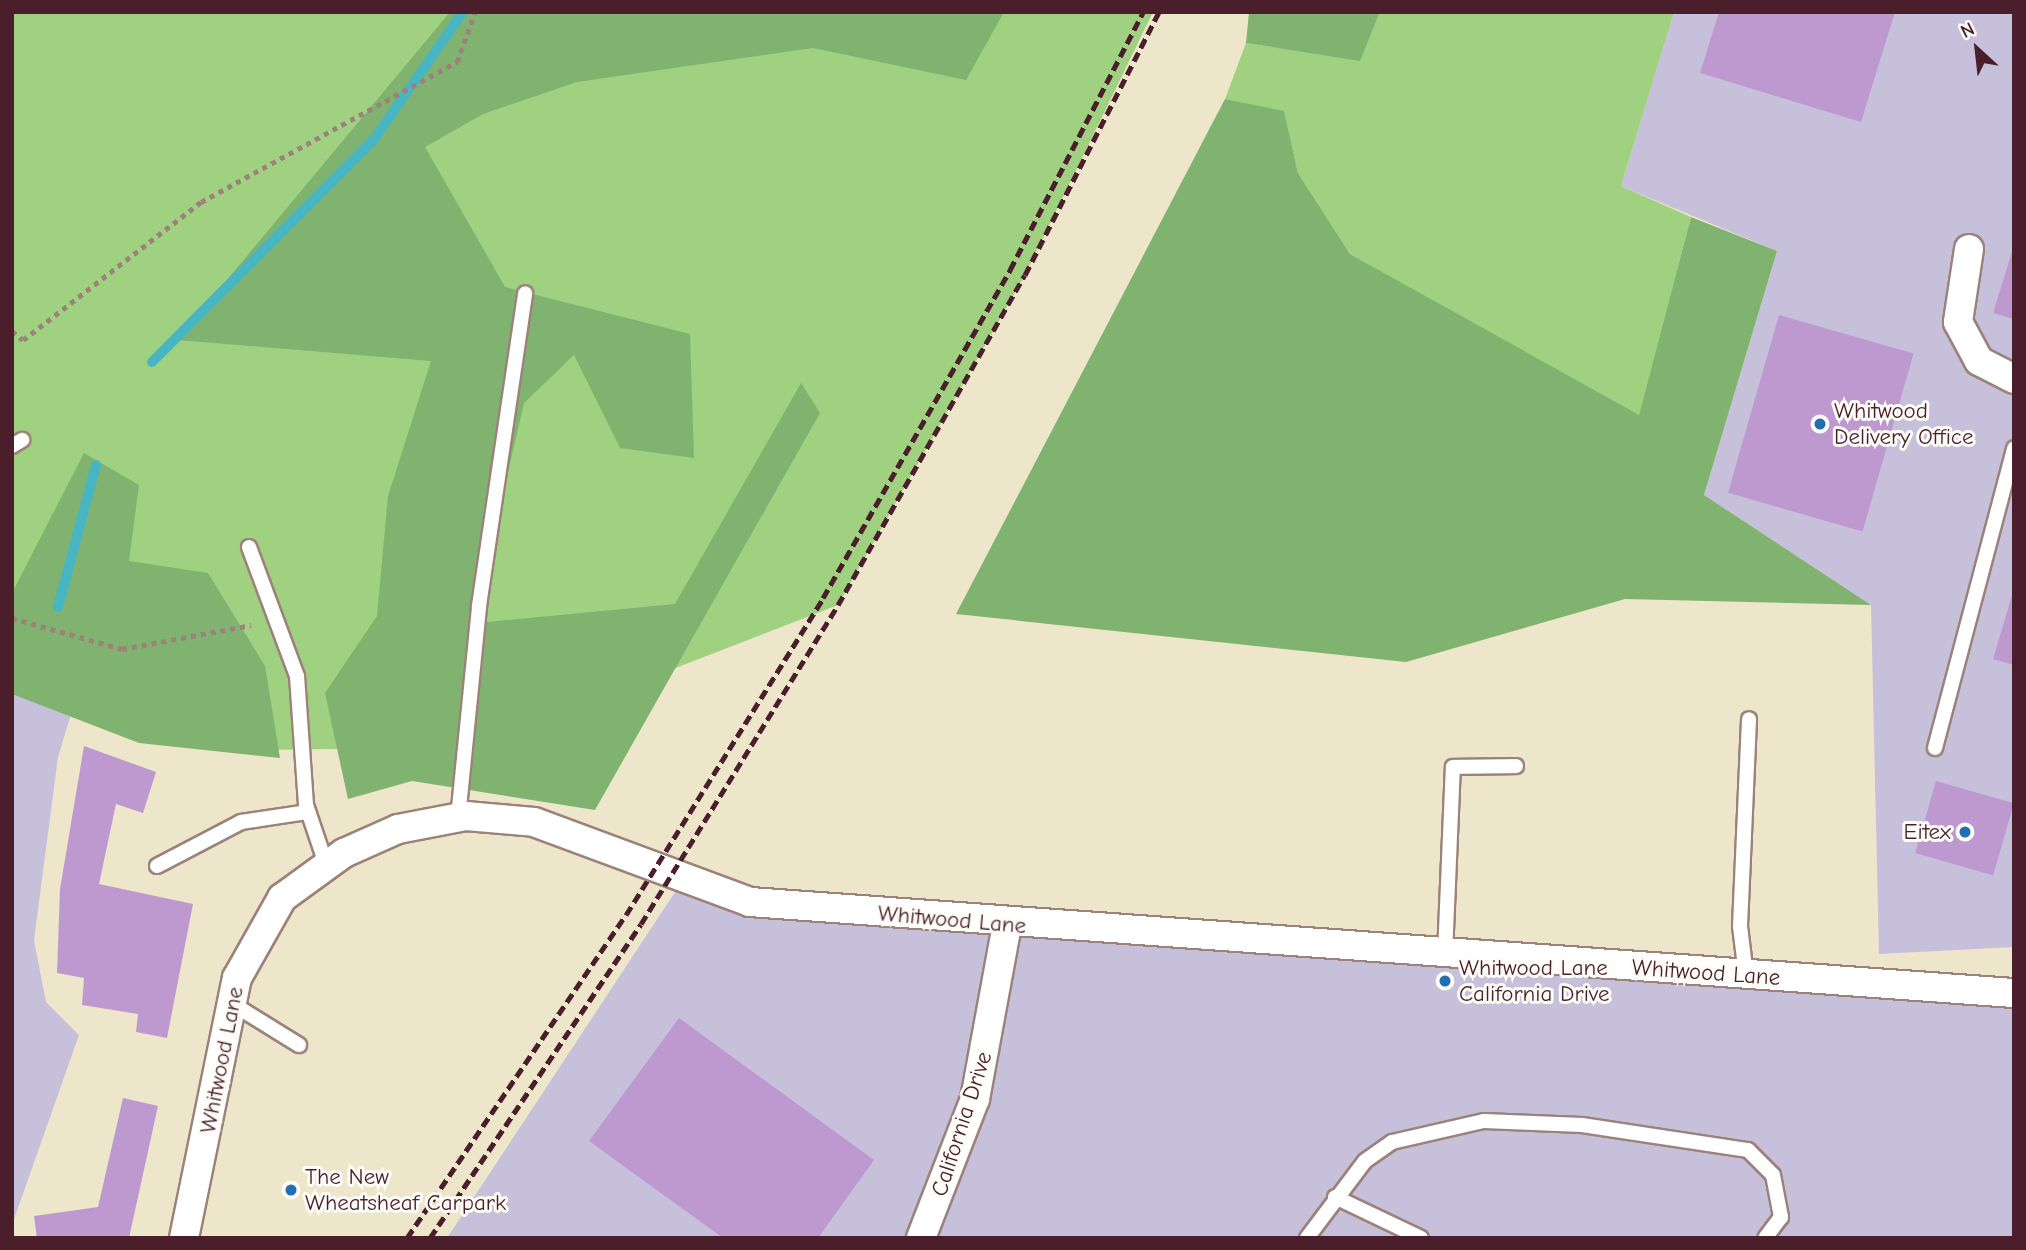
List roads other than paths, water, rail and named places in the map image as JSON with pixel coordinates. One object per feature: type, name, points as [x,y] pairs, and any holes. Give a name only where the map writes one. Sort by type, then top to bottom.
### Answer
[{"type":"street","points":[[1969,249],[1958,322],[1979,360],[2014,379]]},
{"type":"street","name":"Whitwood Lane","points":[[184,1238],[232,1003],[242,967],[282,898],[326,864],[398,829],[458,818],[534,821],[750,902],[1007,925],[1445,957],[2014,993]]},
{"type":"street","name":"California Drive","points":[[921,1238],[975,1099],[997,1011],[1007,925]]},
{"type":"lane","points":[[458,818],[478,606],[525,293]]},
{"type":"lane","points":[[1935,748],[2014,448]]},
{"type":"lane","points":[[249,547],[297,676],[309,813],[326,864]]},
{"type":"lane","points":[[1746,975],[1740,926],[1749,719]]},
{"type":"lane","points":[[1445,957],[1453,767],[1516,766]]},
{"type":"lane","points":[[157,866],[241,822],[309,813]]},
{"type":"lane","points":[[232,1003],[299,1045]]},
{"type":"lane","points":[[1307,1238],[1335,1197],[1365,1161],[1392,1142],[1433,1129],[1484,1121],[1583,1125],[1748,1150],[1773,1174],[1781,1217],[1765,1238]]},
{"type":"lane","points":[[1335,1197],[1421,1238]]},
{"type":"waterway","points":[[152,362],[374,139],[463,12]]},
{"type":"waterway","points":[[58,607],[96,465]]},
{"type":"railway","points":[[407,1238],[626,915],[823,598],[1010,270],[1143,12]]},
{"type":"railway","points":[[430,1238],[641,924],[838,605],[1025,275],[1159,12]]},
{"type":"place","name":"Whitwood Delivery Office","points":[[1820,424]]},
{"type":"place","name":"Eitex","points":[[1965,832]]},
{"type":"place","name":"Whitwood Lane California Drive","points":[[1445,981]]},
{"type":"place","name":"The New Wheatsheaf Carpark","points":[[291,1190]]}]
